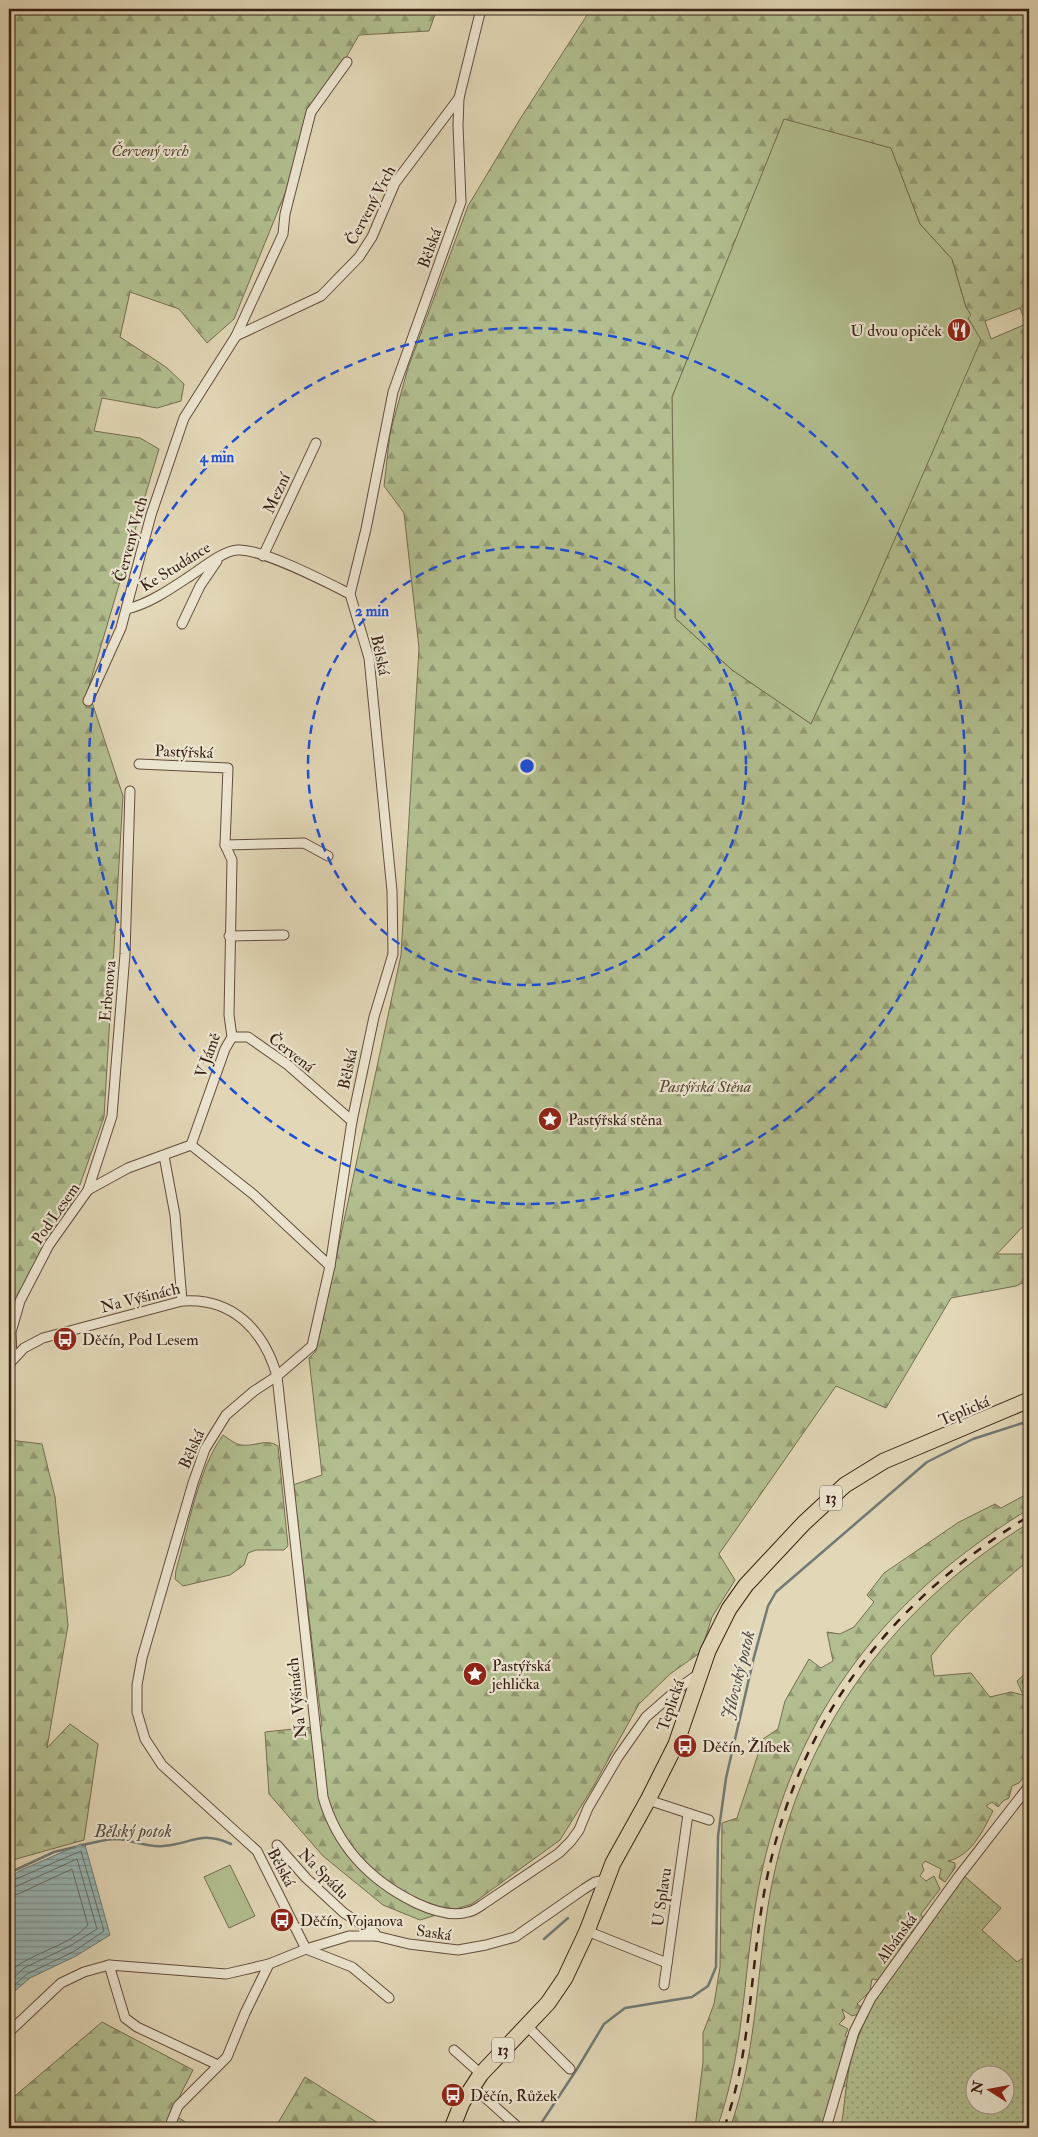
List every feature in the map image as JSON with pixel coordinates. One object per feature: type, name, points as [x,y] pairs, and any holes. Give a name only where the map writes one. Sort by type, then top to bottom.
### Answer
[{"type":"main road","name":"Teplická","points":[[452,2128],[462,2103],[476,2080],[558,1990],[587,1931],[613,1863],[676,1744],[700,1673],[719,1628],[729,1609],[746,1585],[804,1523],[845,1485],[884,1461],[1029,1400]]},
{"type":"street","name":"Červený Vrch","points":[[236,336],[322,296],[359,257],[372,237],[395,183],[459,98],[481,9]]},
{"type":"street","name":"Červený Vrch","points":[[88,701],[121,628],[151,514],[184,418],[236,336],[283,234],[289,196],[311,112],[347,62]]},
{"type":"street","name":"Bělská","points":[[306,1949],[257,1851],[162,1765],[145,1739],[137,1712],[137,1685],[142,1658],[193,1483],[205,1449],[226,1415],[312,1346],[330,1266],[352,1121],[374,1017],[393,954],[392,891],[369,658],[350,594],[366,529],[393,392],[461,202],[458,125],[459,98]]},
{"type":"street","name":"Mezní","points":[[263,556],[316,443]]},
{"type":"street","name":"Ke Studánce","points":[[126,609],[138,607],[220,557],[236,550],[252,551],[305,572],[350,594]]},
{"type":"street","points":[[182,624],[200,586],[220,557]]},
{"type":"street","name":"Pastýřská","points":[[139,764],[228,768]]},
{"type":"street","name":"V Jámě","points":[[191,1145],[225,1049],[232,1037],[229,1015],[229,936],[232,860],[225,846],[228,768]]},
{"type":"street","name":"Erbenova","points":[[88,1190],[112,1116],[125,954],[130,791]]},
{"type":"street","points":[[225,846],[304,843],[328,856]]},
{"type":"street","points":[[229,936],[284,935]]},
{"type":"street","name":"Červená","points":[[232,1037],[248,1037],[288,1066],[352,1121]]},
{"type":"street","points":[[182,1301],[175,1215],[164,1156],[191,1145],[254,1195],[330,1266]]},
{"type":"street","name":"Pod Lesem","points":[[11,1361],[11,1332],[20,1301],[49,1245],[88,1190],[128,1168],[164,1156]]},
{"type":"street","name":"Na Výšinách","points":[[11,1361],[24,1348],[43,1338],[182,1301],[193,1300],[212,1304],[241,1318],[266,1345],[277,1376],[323,1797],[331,1818],[352,1853],[372,1876],[397,1893],[426,1908],[456,1914],[469,1912],[559,1853],[579,1830],[588,1808],[618,1757],[646,1717],[679,1688],[700,1673]]},
{"type":"street","name":"Albánská","points":[[826,2128],[854,2032],[871,1998],[959,1876],[1029,1786]]},
{"type":"street","points":[[648,1800],[709,1820]]},
{"type":"street","name":"U Splavu","points":[[664,1984],[688,1814]]},
{"type":"street","name":"Na Spádu","points":[[277,1845],[306,1878],[337,1907],[375,1933],[376,1936]]},
{"type":"street","name":"Saská","points":[[9,2032],[61,1983],[84,1972],[109,1965],[226,1974],[269,1964],[306,1949],[350,1936],[376,1936],[409,1944],[458,1950],[514,1937],[584,1889],[596,1882],[607,1880]]},
{"type":"street","points":[[587,1931],[667,1963]]},
{"type":"street","points":[[306,1949],[352,1968],[389,1998]]},
{"type":"street","points":[[169,2128],[178,2106],[228,2057],[245,2013],[269,1964]]},
{"type":"street","points":[[109,1965],[120,2005],[126,2018],[137,2027],[218,2065]]},
{"type":"street","points":[[526,2026],[570,2068]]},
{"type":"street","points":[[454,2050],[476,2080],[518,2128]]},
{"type":"green space","name":"Červený vrch","points":[[9,9],[437,9],[429,31],[359,35],[343,63],[307,114],[286,191],[234,319],[207,343],[179,309],[130,292],[120,337],[166,367],[184,384],[181,401],[157,408],[102,398],[94,431],[140,438],[159,449],[88,690],[123,796],[104,1117],[77,1193],[29,1275],[9,1331]]},
{"type":"green space","name":"Pastýřská Stěna","points":[[591,9],[1029,9],[1029,1220],[997,1254],[1029,1254],[1029,1280],[1016,1286],[951,1298],[886,1408],[836,1386],[719,1554],[735,1580],[712,1617],[701,1652],[670,1674],[639,1704],[593,1787],[560,1840],[472,1904],[420,1920],[383,1905],[323,1856],[269,1794],[265,1732],[322,1726],[293,1485],[322,1475],[309,1358],[316,1351],[401,955],[419,648],[404,513],[384,486],[390,433],[408,368],[468,206],[520,119]],"holes":[[[784,119],[891,148],[920,224],[952,259],[966,307],[971,315],[968,318],[981,340],[868,601],[811,724],[732,670],[675,618],[672,397]],[[1020,308],[1026,324],[991,339],[985,321]]]},
{"type":"green space","points":[[784,118],[891,148],[920,224],[952,259],[966,307],[971,315],[968,318],[982,340],[868,601],[811,724],[732,670],[675,618],[672,397]]},
{"type":"green space","points":[[223,1435],[241,1445],[269,1443],[278,1446],[288,1546],[284,1550],[256,1550],[248,1553],[244,1565],[230,1575],[183,1586],[175,1579],[176,1570],[200,1482],[214,1449]]},
{"type":"green space","points":[[9,1440],[42,1444],[55,1497],[68,1625],[47,1748],[70,1724],[98,1744],[84,1840],[9,1861]]},
{"type":"green space","points":[[1029,1493],[1029,1509],[975,1545],[927,1584],[884,1627],[847,1674],[816,1724],[790,1779],[770,1838],[756,1902],[738,2044],[726,2100],[717,2128],[695,2128],[703,2062],[703,2033],[714,2004],[720,1967],[722,1823],[737,1818],[763,1739],[778,1729],[785,1701],[809,1659],[821,1668],[833,1661],[827,1632],[840,1634],[854,1627],[874,1602],[867,1595],[884,1573],[959,1522],[995,1504],[1001,1508]]},
{"type":"green space","points":[[1029,1523],[1029,1560],[965,1617],[931,1656],[934,1676],[971,1673],[990,1697],[1011,1692],[1023,1695],[1017,1681],[1029,1670],[1029,1770],[1019,1783],[1012,1786],[1009,1798],[998,1807],[992,1802],[986,1806],[993,1811],[985,1827],[970,1848],[963,1854],[948,1861],[955,1863],[955,1868],[945,1882],[939,1878],[941,1869],[925,1861],[922,1865],[924,1870],[920,1876],[926,1881],[934,1876],[940,1889],[921,1914],[925,1923],[916,1935],[906,1938],[883,1981],[872,1979],[870,1991],[857,2004],[863,2008],[861,2013],[852,2016],[842,2009],[845,2018],[839,2024],[848,2029],[845,2036],[850,2038],[862,2017],[876,2027],[858,2082],[835,2089],[824,2128],[730,2128],[739,2101],[750,2046],[768,1906],[781,1845],[800,1788],[825,1735],[855,1685],[891,1639],[932,1596],[978,1558]]},
{"type":"green space","points":[[230,1865],[255,1916],[229,1928],[204,1877]]},
{"type":"green space","points":[[963,1875],[1001,1908],[982,1930],[1017,1962],[1023,1958],[1029,1965],[1029,2128],[841,2128],[849,2068],[863,2025],[887,1980],[916,1937]]},
{"type":"green space","points":[[102,2022],[193,2070],[171,2113],[195,2128],[9,2128],[9,2101]]},
{"type":"green space","points":[[305,2077],[386,2128],[275,2128]]},
{"type":"water","points":[[81,1844],[85,1845],[110,1935],[76,1956],[30,1978],[9,1996],[9,1879],[19,1871]]},
{"type":"waterway","name":"Jílovský potok","points":[[538,2128],[604,2024],[625,2008],[692,1997],[708,1986],[716,1967],[718,1836],[726,1778],[754,1657],[768,1606],[776,1592],[927,1462],[973,1439],[1029,1421]]},
{"type":"waterway","name":"Bělský potok","points":[[82,1845],[117,1839],[152,1846],[163,1846],[204,1838],[211,1838],[231,1844]]},
{"type":"waterway","name":"Bělský potok","points":[[9,1873],[54,1852],[75,1847]]},
{"type":"waterway","name":"Bělský potok","points":[[544,1939],[568,1918]]},
{"type":"railway","points":[[724,2128],[733,2101],[744,2045],[762,1905],[775,1842],[795,1784],[820,1730],[850,1680],[887,1633],[929,1591],[976,1552],[1029,1516]]},
{"type":"place","name":"U dvou opiček","points":[[959,330]]},
{"type":"place","name":"Pastýřská stěna","points":[[550,1119]]},
{"type":"place","name":"Děčín, Pod Lesem","points":[[65,1339]]},
{"type":"place","name":"Pastýřská jehlička","points":[[475,1674]]},
{"type":"place","name":"Děčín, Žlíbek","points":[[685,1746]]},
{"type":"place","name":"Děčín, Vojanova","points":[[282,1920]]},
{"type":"place","name":"Děčín, Růžek","points":[[453,2095]]}]
